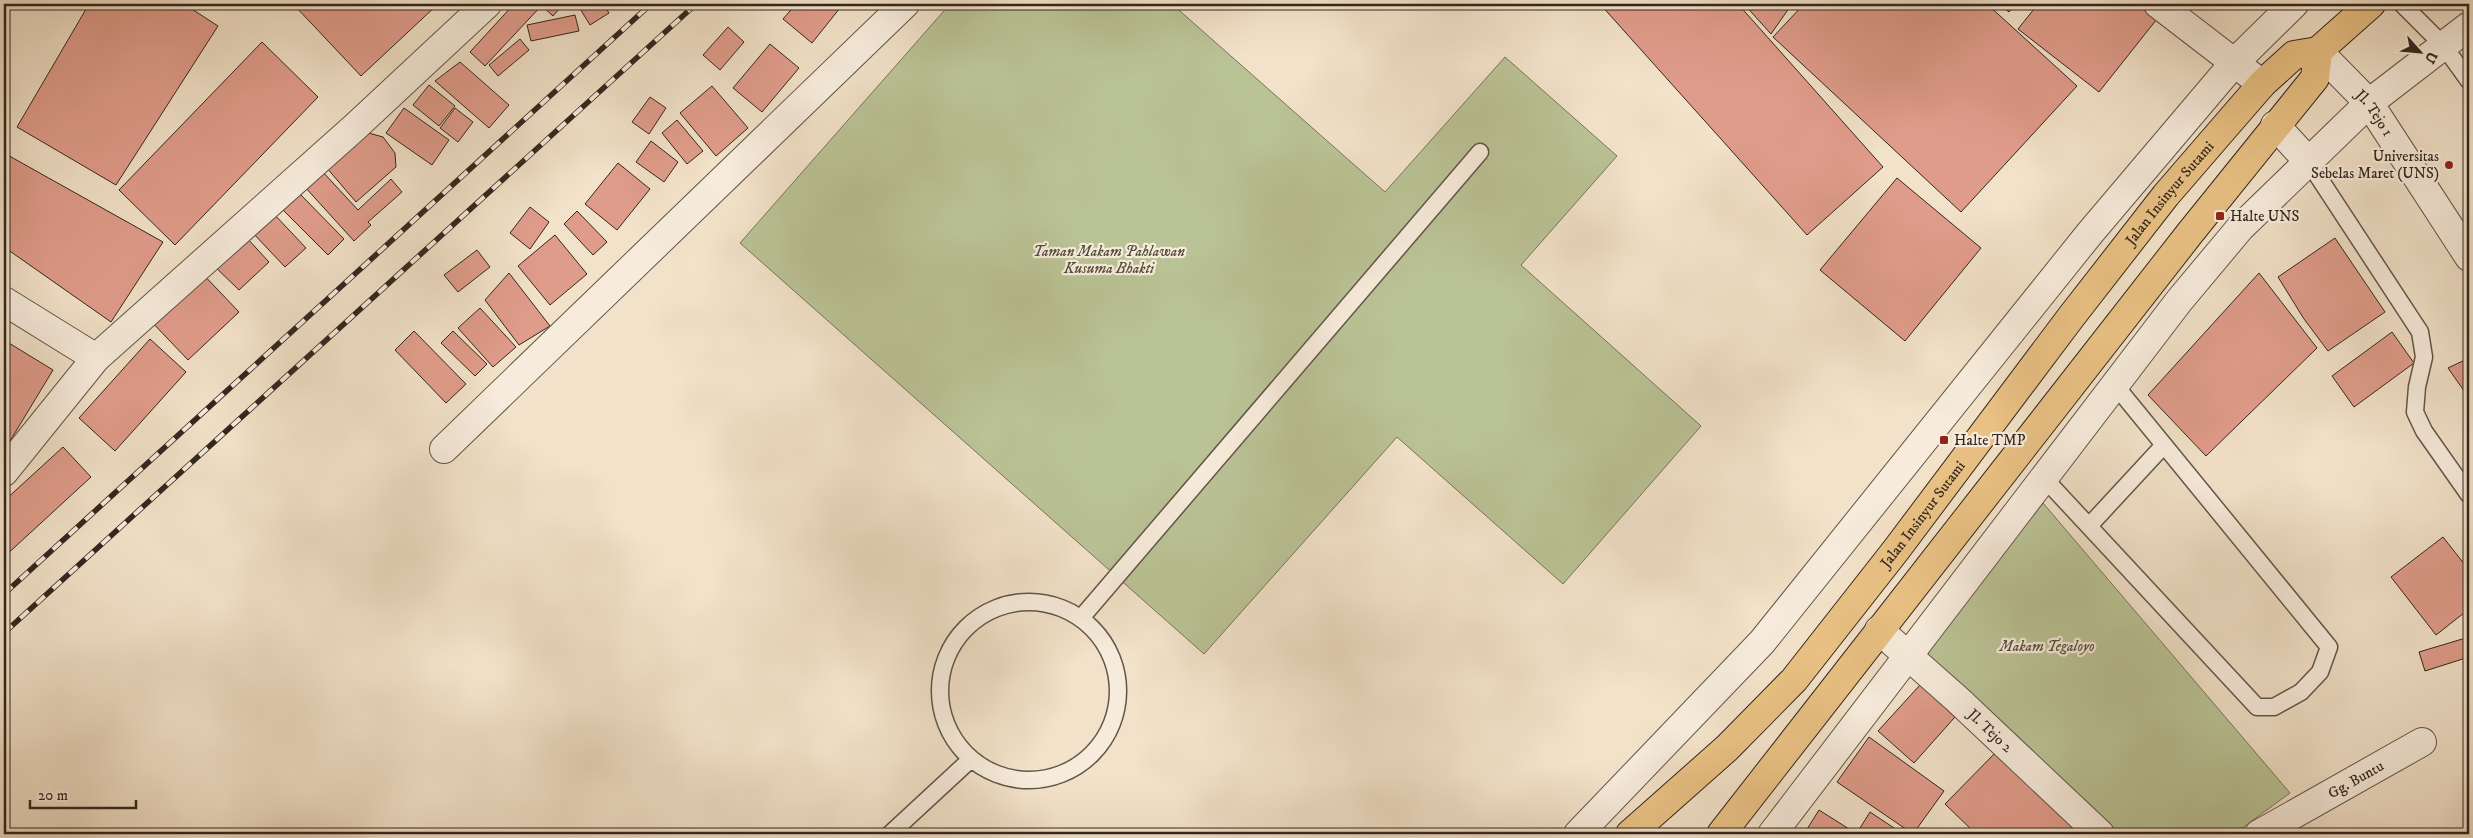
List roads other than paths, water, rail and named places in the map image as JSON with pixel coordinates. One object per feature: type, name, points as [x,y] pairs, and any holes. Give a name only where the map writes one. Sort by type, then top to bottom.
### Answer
[{"type":"highway","points":[[1721,834],[2275,125],[2315,78],[2318,51],[2371,4]]},
{"type":"highway","name":"Jalan Insinyur Sutami","points":[[1630,834],[1727,748],[1794,680],[1896,550],[2160,202],[2262,84],[2294,54],[2318,51]]},
{"type":"street","points":[[4,472],[96,358],[355,127],[487,4]]},
{"type":"street","points":[[444,449],[905,4]]},
{"type":"street","points":[[2158,4],[2262,84]]},
{"type":"street","points":[[1578,834],[1762,642],[2090,233],[2234,63],[2294,4]]},
{"type":"street","points":[[1772,834],[2179,301],[2240,228],[2369,102],[2469,26]]},
{"type":"street","name":"Jl. Tejo 1","points":[[2318,51],[2369,102],[2469,257]]},
{"type":"street","points":[[2275,125],[2308,161]]},
{"type":"street","points":[[4,301],[96,358]]},
{"type":"street","name":"Jl. Tejo 2","points":[[1879,630],[2100,834]]},
{"type":"street","name":"Gg. Buntu","points":[[2259,834],[2296,826],[2422,742]]},
{"type":"lane","points":[[2402,4],[2443,45],[2469,81]]},
{"type":"lane","points":[[1081,618],[1480,152]]},
{"type":"lane","points":[[2308,161],[2420,332],[2424,357],[2417,387],[2415,412],[2424,431],[2469,495]]},
{"type":"lane","points":[[2044,478],[2257,707],[2274,707],[2301,692],[2320,672],[2329,647],[2115,385]]},
{"type":"lane","points":[[2089,526],[2164,445]]},
{"type":"lane","points":[[1024,601],[1054,605],[1081,618],[1102,638],[1114,664],[1116,674],[1118,692],[1113,722],[1099,747],[1078,767],[1051,778],[1023,782],[995,775],[970,760],[951,736],[940,708],[940,678],[950,649],[968,625],[994,608],[1024,601]]},
{"type":"lane","points":[[890,834],[970,760]]},
{"type":"railway","points":[[4,594],[651,4]]},
{"type":"railway","points":[[4,633],[696,4]]},
{"type":"place","name":"Universitas Sebelas Maret (UNS)","points":[[2449,165]]},
{"type":"place","name":"Halte UNS","points":[[2220,216]]},
{"type":"place","name":"Halte TMP","points":[[1944,440]]},
{"type":"park label","name":"Taman Makam Pahlawan Kusuma Bhakti","points":[[1109,260]]},
{"type":"park label","name":"Makam Tegaloyo","points":[[2047,646]]}]
